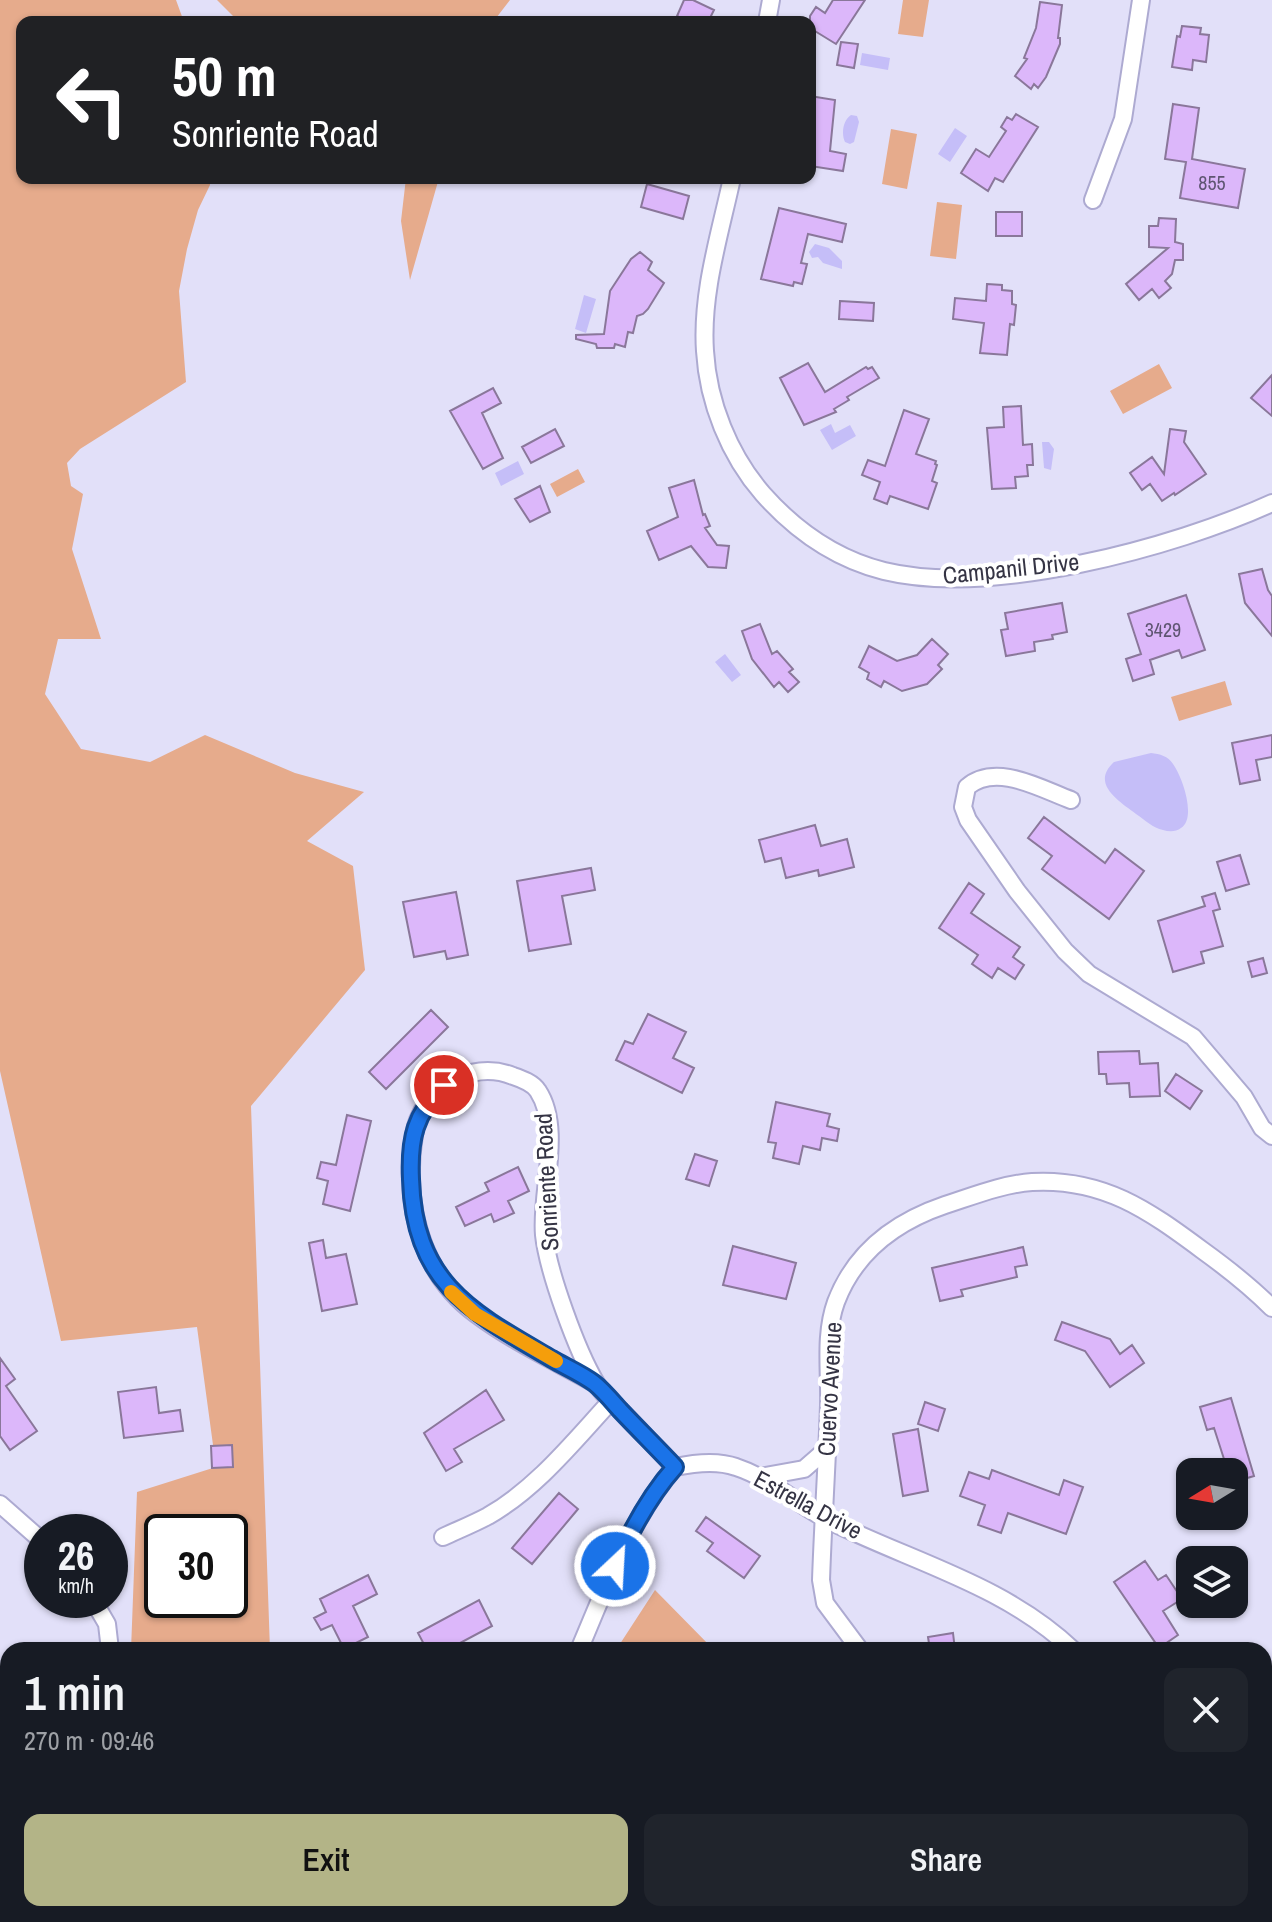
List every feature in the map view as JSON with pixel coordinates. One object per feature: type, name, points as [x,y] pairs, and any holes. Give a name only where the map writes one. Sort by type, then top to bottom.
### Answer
[{"type":"street","points":[[1093,200],[1123,119],[1141,0]]},
{"type":"street","name":"Campanil Drive","points":[[731,184],[705,315],[704,349],[713,400],[725,435],[755,485],[796,527],[830,549],[858,563],[904,575],[927,578],[1011,574],[1129,552],[1223,523],[1272,503]]},
{"type":"street","points":[[1071,800],[1016,779],[987,778],[967,787],[963,807],[968,820],[1017,891],[1065,951],[1089,974],[1193,1037],[1244,1097],[1264,1115],[1262,1128],[1272,1136]]},
{"type":"street","name":"Sonriente Road","points":[[596,1384],[475,1314],[451,1292],[431,1264],[418,1234],[413,1212],[410,1158],[416,1123],[427,1102],[444,1085],[458,1077],[481,1071],[505,1072],[527,1081],[538,1091],[547,1114],[549,1139],[544,1235],[571,1327],[596,1384],[675,1467]]},
{"type":"street","name":"Cuervo Avenue","points":[[854,1642],[825,1603],[821,1580],[829,1335],[836,1304],[849,1276],[867,1250],[891,1230],[918,1214],[992,1190],[1030,1182],[1055,1182],[1105,1191],[1142,1207],[1176,1230],[1249,1284],[1272,1308]]},
{"type":"street","points":[[443,1537],[490,1515],[524,1489],[555,1463],[611,1401]]},
{"type":"street","points":[[760,1477],[804,1469],[827,1449]]},
{"type":"street","name":"Estrella Drive","points":[[675,1467],[716,1463],[735,1466],[760,1477],[824,1518],[1018,1607],[1065,1642]]},
{"type":"street","points":[[583,1642],[630,1534],[655,1490],[675,1467]]},
{"type":"street","points":[[0,1504],[24,1525]]},
{"type":"street","points":[[104,1618],[109,1642]]},
{"type":"shaded area","points":[[0,0],[176,0],[182,16],[16,16],[16,184],[210,184],[198,210],[179,291],[186,382],[80,449],[67,463],[71,486],[83,494],[72,549],[101,639],[58,639],[45,694],[81,749],[150,762],[205,735],[295,773],[364,792],[307,841],[353,866],[365,970],[251,1106],[270,1642],[131,1642],[137,1492],[216,1467],[197,1327],[61,1341],[0,1071]]},
{"type":"shaded area","points":[[217,0],[510,0],[498,16],[233,16]]},
{"type":"shaded area","points":[[903,0],[929,0],[923,37],[898,34]]},
{"type":"shaded area","points":[[862,53],[890,58],[888,70],[860,65]]},
{"type":"shaded area","points":[[851,115],[857,116],[859,122],[854,142],[850,144],[845,142],[843,131]]},
{"type":"shaded area","points":[[955,128],[967,136],[950,162],[938,154]]},
{"type":"shaded area","points":[[891,129],[917,134],[907,189],[882,184]]},
{"type":"shaded area","points":[[405,184],[437,184],[410,280],[401,221]]},
{"type":"shaded area","points":[[937,202],[962,205],[956,259],[930,256]]},
{"type":"shaded area","points":[[815,244],[829,248],[842,261],[842,269],[823,263],[818,257],[812,258],[809,252]]},
{"type":"shaded area","points":[[584,295],[596,299],[586,333],[575,329]]},
{"type":"shaded area","points":[[1159,364],[1172,388],[1123,414],[1110,391]]},
{"type":"shaded area","points":[[831,424],[835,433],[850,425],[856,436],[832,450],[820,430]]},
{"type":"shaded area","points":[[1042,442],[1049,442],[1054,449],[1051,470],[1044,468]]},
{"type":"shaded area","points":[[518,461],[524,474],[501,486],[495,473]]},
{"type":"shaded area","points":[[578,469],[585,482],[557,497],[550,484]]},
{"type":"shaded area","points":[[725,654],[741,675],[732,682],[715,662]]},
{"type":"shaded area","points":[[1225,681],[1232,705],[1179,721],[1171,697]]},
{"type":"shaded area","points":[[1151,753],[1171,761],[1184,787],[1188,815],[1186,823],[1177,830],[1165,831],[1152,826],[1115,798],[1106,785],[1107,770],[1114,762]]},
{"type":"shaded area","points":[[655,1590],[706,1642],[621,1642]]},
{"type":"building","points":[[684,0],[693,0],[714,10],[711,16],[677,16]]},
{"type":"building","points":[[833,0],[865,0],[836,44],[816,32],[816,16],[810,16],[816,7],[825,13]]},
{"type":"building","points":[[1040,2],[1062,5],[1060,44],[1046,77],[1038,88],[1034,84],[1031,89],[1015,76],[1027,59],[1024,58],[1036,28]]},
{"type":"building","points":[[1182,26],[1201,28],[1200,34],[1209,35],[1206,62],[1193,60],[1192,70],[1172,67],[1177,36],[1180,37]]},
{"type":"building","points":[[841,42],[858,44],[854,68],[837,65]]},
{"type":"building","points":[[816,97],[835,100],[830,151],[846,154],[843,171],[816,167]]},
{"type":"building","points":[[1173,104],[1199,108],[1192,159],[1245,169],[1238,208],[1180,198],[1186,162],[1165,159]]},
{"type":"building","points":[[1016,114],[1038,127],[1003,182],[995,178],[988,191],[961,173],[976,149],[989,157],[1006,131],[1001,127],[1007,117],[1012,120]]},
{"type":"building","points":[[647,184],[689,196],[683,219],[641,207]]},
{"type":"building","points":[[779,208],[846,224],[842,242],[808,234],[801,263],[807,264],[802,284],[794,282],[793,286],[761,279]]},
{"type":"building","points":[[996,212],[1022,212],[1022,236],[996,236]]},
{"type":"building","points":[[1159,218],[1176,219],[1175,242],[1183,244],[1183,260],[1175,260],[1172,274],[1165,281],[1171,288],[1159,298],[1152,289],[1139,300],[1126,284],[1168,248],[1149,247],[1149,226],[1158,226]]},
{"type":"building","points":[[640,252],[652,262],[648,270],[664,283],[648,309],[637,316],[633,333],[628,332],[625,347],[615,344],[614,348],[597,348],[596,344],[576,339],[576,335],[604,334],[610,291],[631,259]]},
{"type":"building","points":[[987,284],[1002,285],[1002,290],[1012,291],[1012,304],[1016,305],[1014,325],[1010,324],[1007,355],[980,353],[984,323],[953,319],[955,298],[986,301]]},
{"type":"building","points":[[840,301],[874,303],[873,321],[839,319]]},
{"type":"building","points":[[808,363],[825,392],[866,367],[872,367],[879,378],[847,397],[849,400],[834,409],[836,412],[804,425],[780,378]]},
{"type":"building","points":[[1272,375],[1272,416],[1251,398]]},
{"type":"building","points":[[493,388],[501,403],[482,413],[503,458],[483,469],[450,411]]},
{"type":"building","points":[[1021,406],[1023,445],[1032,444],[1033,465],[1027,465],[1028,476],[1015,477],[1016,488],[992,489],[987,428],[1004,427],[1003,407]]},
{"type":"building","points":[[904,410],[929,419],[916,454],[936,461],[937,465],[932,481],[937,483],[928,509],[890,496],[887,504],[874,499],[880,482],[862,475],[868,460],[885,466]]},
{"type":"building","points":[[555,429],[564,446],[531,463],[522,447]]},
{"type":"building","points":[[1170,429],[1186,431],[1184,442],[1206,474],[1162,501],[1150,484],[1142,490],[1130,473],[1152,457],[1164,474]]},
{"type":"building","points":[[694,480],[703,515],[710,526],[705,528],[717,545],[729,546],[726,568],[708,567],[691,546],[659,560],[647,531],[678,517],[669,488]]},
{"type":"building","points":[[540,486],[550,512],[530,522],[515,499]]},
{"type":"building","points":[[1262,569],[1272,596],[1272,636],[1245,603],[1239,574]]},
{"type":"building","points":[[1186,595],[1205,650],[1182,658],[1179,650],[1150,660],[1154,674],[1133,681],[1126,659],[1141,654],[1128,614]]},
{"type":"building","points":[[1062,603],[1067,632],[1052,635],[1053,639],[1034,642],[1035,651],[1006,656],[1001,630],[1008,629],[1005,613]]},
{"type":"building","points":[[760,624],[772,654],[777,651],[793,669],[789,672],[799,682],[788,692],[779,682],[774,687],[752,659],[742,631]]},
{"type":"building","points":[[932,639],[948,654],[938,665],[942,669],[927,684],[902,691],[884,681],[881,687],[867,679],[869,673],[859,667],[869,646],[897,661],[917,655]]},
{"type":"building","points":[[1272,735],[1272,757],[1256,760],[1260,780],[1240,784],[1232,743]]},
{"type":"building","points":[[1044,817],[1105,863],[1115,849],[1144,871],[1109,919],[1042,869],[1052,856],[1028,838]]},
{"type":"building","points":[[815,825],[821,846],[847,839],[854,867],[819,876],[818,870],[786,878],[781,858],[765,862],[759,840]]},
{"type":"building","points":[[1240,855],[1249,884],[1226,891],[1217,862]]},
{"type":"building","points":[[591,868],[595,890],[562,896],[571,944],[529,951],[517,881]]},
{"type":"building","points":[[969,883],[984,894],[971,913],[1020,947],[1013,957],[1024,965],[1015,979],[998,968],[992,978],[972,964],[978,955],[939,928]]},
{"type":"building","points":[[456,892],[468,955],[447,959],[445,951],[414,957],[403,902]]},
{"type":"building","points":[[1215,893],[1220,909],[1213,911],[1223,946],[1201,952],[1204,963],[1173,972],[1158,921],[1205,906],[1202,897]]},
{"type":"building","points":[[1263,958],[1267,973],[1252,977],[1248,962]]},
{"type":"building","points":[[431,1010],[448,1027],[386,1089],[369,1072]]},
{"type":"building","points":[[648,1014],[686,1032],[673,1058],[694,1068],[682,1093],[616,1060],[625,1041],[633,1044]]},
{"type":"building","points":[[1139,1051],[1140,1064],[1158,1063],[1160,1096],[1130,1097],[1129,1083],[1107,1084],[1106,1074],[1099,1074],[1098,1052]]},
{"type":"building","points":[[1176,1074],[1202,1091],[1190,1109],[1165,1091]]},
{"type":"building","points":[[776,1102],[830,1114],[827,1126],[839,1129],[837,1141],[822,1138],[820,1150],[803,1146],[799,1164],[773,1158],[776,1143],[768,1142]]},
{"type":"building","points":[[347,1115],[371,1121],[350,1211],[323,1204],[328,1181],[317,1178],[321,1162],[336,1165]]},
{"type":"building","points":[[695,1154],[717,1161],[709,1186],[686,1179]]},
{"type":"building","points":[[518,1167],[529,1191],[508,1201],[514,1213],[494,1222],[491,1214],[465,1226],[456,1207],[489,1191],[485,1183]]},
{"type":"building","points":[[323,1240],[326,1258],[346,1254],[357,1304],[322,1311],[309,1243]]},
{"type":"building","points":[[733,1246],[796,1263],[786,1299],[723,1285]]},
{"type":"building","points":[[1023,1247],[1027,1265],[1015,1267],[1017,1277],[961,1290],[963,1296],[940,1301],[932,1268]]},
{"type":"building","points":[[1062,1322],[1110,1339],[1120,1354],[1132,1345],[1144,1363],[1110,1387],[1085,1351],[1055,1340]]},
{"type":"building","points":[[0,1358],[15,1379],[6,1386],[37,1431],[10,1450],[0,1436]]},
{"type":"building","points":[[156,1387],[159,1413],[180,1410],[183,1431],[124,1438],[118,1392]]},
{"type":"building","points":[[486,1390],[504,1420],[454,1449],[462,1462],[446,1471],[424,1433]]},
{"type":"building","points":[[1231,1398],[1254,1476],[1248,1478],[1248,1458],[1224,1458],[1214,1428],[1207,1430],[1200,1407]]},
{"type":"building","points":[[925,1402],[945,1409],[938,1431],[918,1424]]},
{"type":"building","points":[[918,1429],[928,1491],[903,1496],[893,1434]]},
{"type":"building","points":[[232,1445],[233,1467],[212,1468],[211,1446]]},
{"type":"building","points":[[992,1470],[1059,1495],[1064,1480],[1083,1487],[1066,1534],[1008,1513],[1001,1533],[978,1525],[985,1505],[960,1496],[969,1472],[989,1479]]},
{"type":"building","points":[[559,1493],[578,1509],[532,1564],[512,1548]]},
{"type":"building","points":[[706,1517],[760,1556],[744,1578],[707,1551],[713,1543],[696,1531]]},
{"type":"building","points":[[1145,1561],[1158,1580],[1166,1575],[1176,1590],[1176,1603],[1163,1611],[1178,1635],[1168,1642],[1155,1642],[1114,1582]]},
{"type":"building","points":[[368,1575],[377,1594],[353,1606],[368,1637],[358,1642],[340,1642],[332,1625],[321,1630],[314,1618],[326,1612],[320,1599]]},
{"type":"building","points":[[479,1600],[492,1626],[462,1642],[423,1642],[418,1633]]},
{"type":"building","points":[[953,1633],[954,1642],[929,1642],[928,1637]]},
{"type":"slow traffic","points":[[451,1292],[475,1314],[556,1361]]},
{"type":"route","points":[[444,1085],[427,1102],[416,1123],[410,1158],[411,1201],[418,1234],[431,1264],[451,1292],[475,1314],[596,1384],[675,1467],[655,1490],[615,1566]]}]
